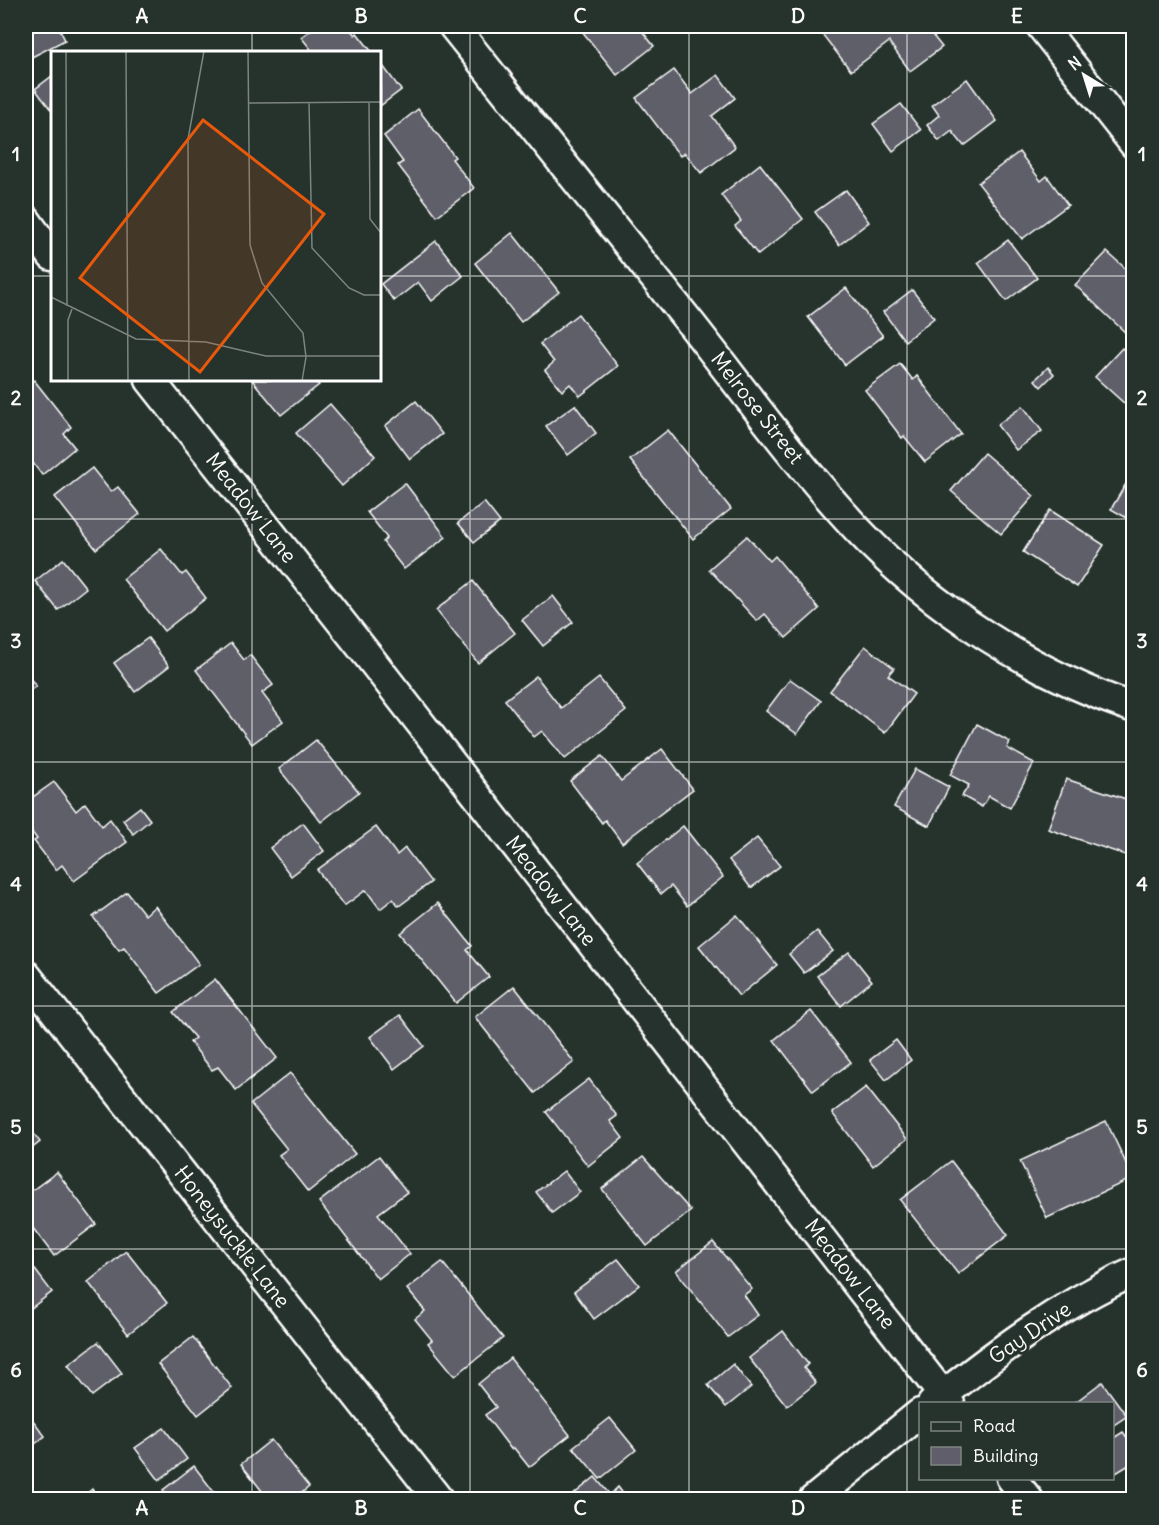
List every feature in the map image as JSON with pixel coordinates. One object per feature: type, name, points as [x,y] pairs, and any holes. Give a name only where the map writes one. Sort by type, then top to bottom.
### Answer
[{"type":"street","name":"Melrose Street","points":[[453,26],[796,458],[861,533],[917,585],[978,630],[1043,669],[1113,701],[1134,708]]},
{"type":"street","points":[[1041,26],[1134,144]]},
{"type":"street","points":[[26,220],[51,255]]},
{"type":"street","name":"Meadow Lane","points":[[151,381],[372,662],[942,1401]]},
{"type":"street","name":"Honeysuckle Lane","points":[[26,975],[439,1500]]},
{"type":"street","name":"Gay Drive","points":[[942,1401],[1051,1317],[1115,1280],[1134,1272]]},
{"type":"street","points":[[813,1500],[919,1415]]},
{"type":"street","points":[[1012,1480],[1029,1500]]},
{"type":"building","points":[[26,26],[58,26],[65,40],[26,60]]},
{"type":"building","points":[[317,26],[347,26],[355,35],[357,33],[371,51],[312,51],[301,37]]},
{"type":"building","points":[[578,26],[638,26],[654,46],[617,75]]},
{"type":"building","points":[[834,26],[925,26],[942,47],[910,71],[889,42],[851,71],[822,34]]},
{"type":"building","points":[[381,63],[401,90],[381,105]]},
{"type":"building","points":[[674,70],[692,94],[718,75],[735,98],[712,116],[735,147],[701,173],[685,153],[680,156],[636,98]]},
{"type":"building","points":[[51,77],[51,110],[35,89]]},
{"type":"building","points":[[967,79],[997,121],[964,146],[952,131],[939,141],[927,125],[939,115],[932,105]]},
{"type":"building","points":[[901,104],[921,130],[893,151],[873,124]]},
{"type":"building","points":[[418,109],[455,157],[452,159],[474,188],[437,216],[398,165],[403,162],[384,136]]},
{"type":"building","points":[[1019,152],[1041,181],[1047,176],[1068,205],[1022,239],[978,183]]},
{"type":"building","points":[[760,164],[803,219],[758,255],[735,226],[741,221],[721,195]]},
{"type":"building","points":[[846,190],[869,222],[839,245],[815,212]]},
{"type":"building","points":[[512,233],[559,292],[521,322],[475,263]]},
{"type":"building","points":[[1008,240],[1037,278],[1006,301],[978,263]]},
{"type":"building","points":[[436,241],[463,276],[432,301],[418,282],[394,301],[381,284]]},
{"type":"building","points":[[1107,252],[1134,276],[1134,331],[1129,336],[1075,285]]},
{"type":"building","points":[[846,288],[883,336],[845,365],[808,317]]},
{"type":"building","points":[[912,290],[934,318],[905,341],[883,312]]},
{"type":"building","points":[[578,314],[618,366],[580,396],[570,384],[562,391],[545,370],[554,362],[540,344]]},
{"type":"building","points":[[1122,348],[1134,359],[1134,397],[1126,405],[1095,377]]},
{"type":"building","points":[[900,364],[913,380],[917,376],[961,434],[925,462],[904,436],[902,438],[865,390]]},
{"type":"building","points":[[1048,367],[1054,374],[1041,387],[1035,380]]},
{"type":"building","points":[[34,380],[71,427],[64,434],[75,448],[42,475],[26,454],[26,387]]},
{"type":"building","points":[[253,381],[315,381],[319,385],[281,415]]},
{"type":"building","points":[[416,401],[442,434],[410,459],[385,426]]},
{"type":"building","points":[[330,404],[375,456],[342,486],[296,433]]},
{"type":"building","points":[[575,405],[596,433],[568,455],[546,426]]},
{"type":"building","points":[[1023,406],[1042,431],[1016,450],[997,425]]},
{"type":"building","points":[[668,430],[731,509],[693,539],[630,460]]},
{"type":"building","points":[[984,453],[1034,496],[1001,534],[951,491]]},
{"type":"building","points":[[92,468],[111,492],[118,487],[140,514],[96,549],[55,497]]},
{"type":"building","points":[[1130,477],[1134,479],[1134,522],[1111,509]]},
{"type":"building","points":[[405,483],[446,537],[404,569],[383,542],[387,538],[367,512]]},
{"type":"building","points":[[484,502],[500,522],[474,542],[458,523]]},
{"type":"building","points":[[1050,510],[1104,545],[1077,587],[1023,552]]},
{"type":"building","points":[[747,536],[770,561],[775,556],[819,609],[786,638],[765,614],[757,621],[709,569]]},
{"type":"building","points":[[161,549],[182,575],[186,572],[206,598],[164,631],[123,579]]},
{"type":"building","points":[[63,559],[86,588],[58,610],[35,581]]},
{"type":"building","points":[[473,581],[515,633],[478,663],[436,610]]},
{"type":"building","points":[[553,596],[573,622],[543,646],[522,620]]},
{"type":"building","points":[[148,638],[169,666],[135,692],[114,663]]},
{"type":"building","points":[[231,643],[244,660],[250,655],[273,685],[262,693],[283,721],[252,744],[196,670]]},
{"type":"building","points":[[865,646],[894,668],[888,675],[914,694],[885,733],[830,691]]},
{"type":"building","points":[[26,673],[36,686],[26,693]]},
{"type":"building","points":[[536,676],[561,708],[599,678],[626,711],[565,759],[542,731],[534,737],[505,700]]},
{"type":"building","points":[[790,679],[821,701],[797,734],[766,711]]},
{"type":"building","points":[[977,724],[1010,742],[1007,748],[1034,763],[1010,808],[989,796],[982,807],[962,796],[969,785],[950,775]]},
{"type":"building","points":[[316,740],[359,792],[321,822],[279,769]]},
{"type":"building","points":[[662,749],[693,789],[622,843],[605,820],[602,823],[570,781],[602,756],[621,781]]},
{"type":"building","points":[[915,769],[949,787],[929,826],[894,807]]},
{"type":"building","points":[[1066,779],[1126,799],[1128,792],[1134,794],[1134,858],[1048,829]]},
{"type":"building","points":[[54,782],[76,811],[85,803],[102,826],[110,819],[127,842],[74,881],[62,865],[56,870],[34,841],[37,839],[26,824],[26,802]]},
{"type":"building","points":[[140,807],[150,820],[133,834],[123,820]]},
{"type":"building","points":[[303,823],[324,851],[291,876],[270,848]]},
{"type":"building","points":[[683,826],[723,877],[687,906],[671,886],[661,894],[637,863]]},
{"type":"building","points":[[376,827],[397,855],[405,848],[431,882],[399,906],[393,899],[380,909],[366,890],[344,906],[317,870]]},
{"type":"building","points":[[757,838],[780,866],[751,888],[729,860]]},
{"type":"building","points":[[127,892],[145,915],[155,906],[199,964],[159,993],[124,947],[119,950],[93,917]]},
{"type":"building","points":[[438,903],[472,946],[467,950],[489,977],[456,1003],[400,933]]},
{"type":"building","points":[[737,915],[777,965],[739,996],[699,946]]},
{"type":"building","points":[[817,931],[833,951],[804,973],[789,954]]},
{"type":"building","points":[[849,952],[872,981],[841,1006],[817,976]]},
{"type":"building","points":[[215,979],[277,1058],[236,1090],[218,1067],[212,1070],[190,1042],[195,1038],[173,1012]]},
{"type":"building","points":[[514,986],[574,1062],[535,1093],[475,1017]]},
{"type":"building","points":[[811,1011],[851,1062],[813,1091],[774,1040]]},
{"type":"building","points":[[400,1015],[424,1046],[394,1069],[370,1037]]},
{"type":"building","points":[[896,1040],[911,1060],[886,1080],[870,1060]]},
{"type":"building","points":[[290,1073],[355,1154],[308,1192],[279,1155],[287,1149],[251,1104]]},
{"type":"building","points":[[589,1079],[617,1116],[610,1121],[623,1138],[588,1166],[546,1112]]},
{"type":"building","points":[[866,1087],[907,1139],[873,1166],[832,1113]]},
{"type":"building","points":[[1106,1121],[1133,1178],[1047,1218],[1020,1161]]},
{"type":"building","points":[[26,1123],[40,1142],[26,1153]]},
{"type":"building","points":[[379,1156],[407,1192],[378,1214],[410,1254],[378,1279],[319,1202]]},
{"type":"building","points":[[643,1157],[691,1211],[647,1246],[602,1189]]},
{"type":"building","points":[[951,1161],[1008,1235],[958,1274],[900,1200]]},
{"type":"building","points":[[564,1171],[580,1192],[552,1213],[536,1192]]},
{"type":"building","points":[[57,1172],[96,1224],[54,1256],[26,1219],[26,1195]]},
{"type":"building","points":[[713,1242],[752,1289],[744,1295],[758,1315],[728,1337],[676,1271]]},
{"type":"building","points":[[126,1251],[167,1303],[128,1334],[88,1282]]},
{"type":"building","points":[[26,1258],[52,1292],[26,1312]]},
{"type":"building","points":[[618,1259],[639,1285],[594,1319],[574,1292]]},
{"type":"building","points":[[442,1262],[503,1338],[455,1376],[428,1343],[432,1340],[415,1319],[425,1311],[407,1289]]},
{"type":"building","points":[[783,1331],[808,1364],[804,1368],[816,1383],[787,1406],[749,1358]]},
{"type":"building","points":[[193,1337],[232,1388],[198,1415],[158,1364]]},
{"type":"building","points":[[98,1342],[122,1373],[92,1396],[68,1365]]},
{"type":"building","points":[[510,1358],[570,1435],[529,1467],[514,1448],[511,1449],[485,1415],[496,1407],[478,1384]]},
{"type":"building","points":[[733,1364],[751,1387],[726,1407],[708,1385]]},
{"type":"building","points":[[1102,1382],[1127,1416],[1114,1425],[1114,1402],[1076,1402]]},
{"type":"building","points":[[26,1411],[45,1436],[26,1451]]},
{"type":"building","points":[[610,1418],[636,1450],[600,1479],[573,1447]]},
{"type":"building","points":[[164,1428],[187,1459],[159,1480],[135,1448]]},
{"type":"building","points":[[1123,1432],[1134,1447],[1134,1462],[1116,1473],[1114,1470],[1114,1438]]},
{"type":"building","points":[[271,1440],[309,1487],[293,1500],[269,1500],[241,1464]]},
{"type":"building","points":[[194,1466],[220,1500],[170,1500],[163,1490]]},
{"type":"building","points":[[595,1477],[610,1495],[618,1487],[628,1500],[567,1500]]},
{"type":"building","points":[[92,1489],[100,1500],[79,1500]]}]
